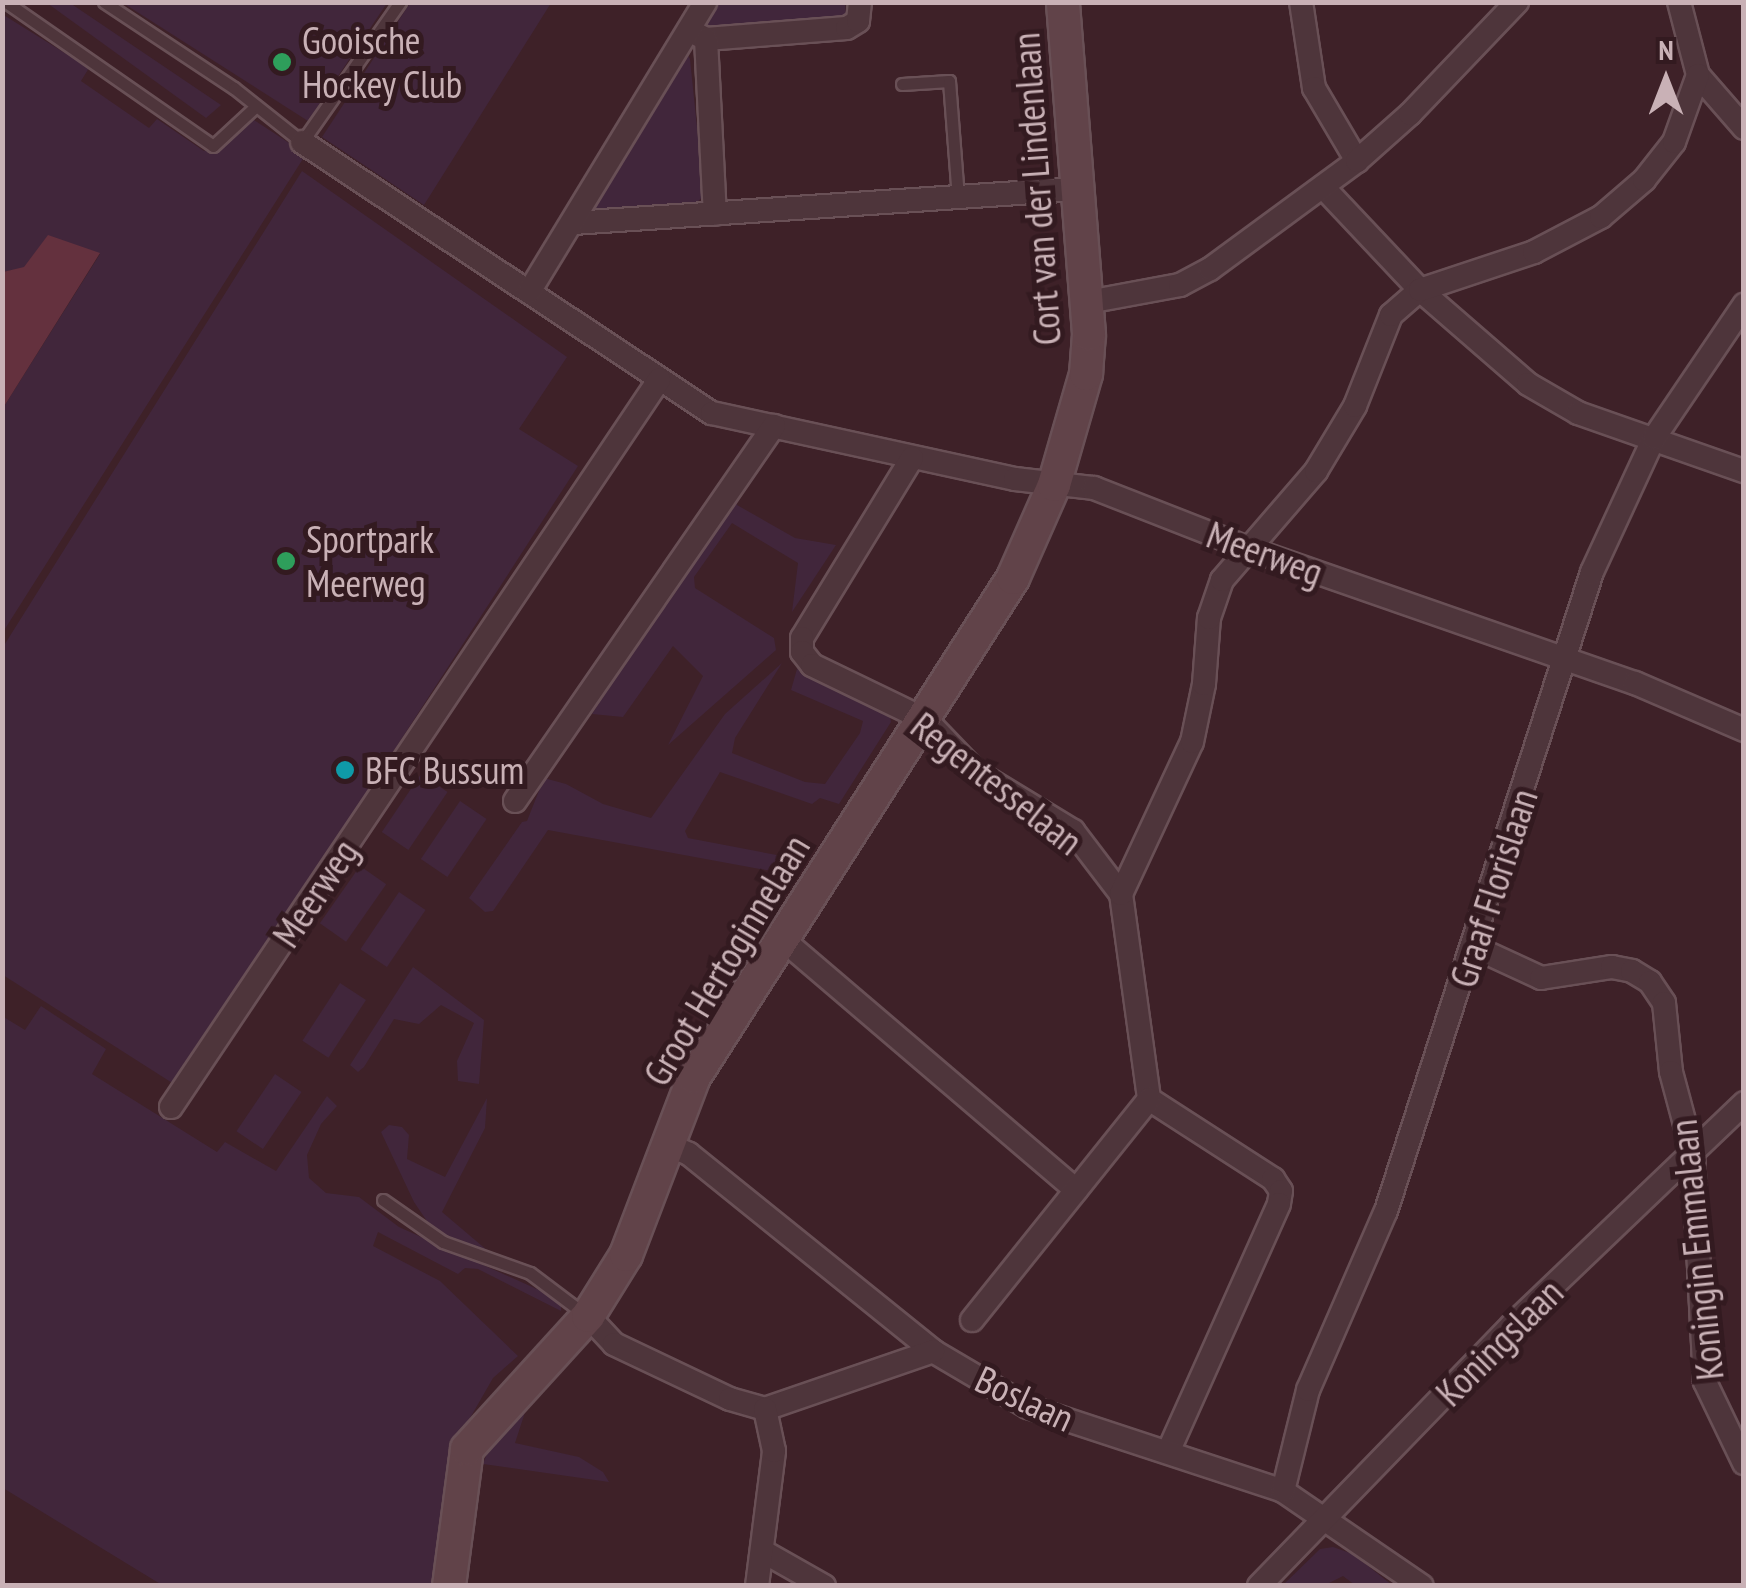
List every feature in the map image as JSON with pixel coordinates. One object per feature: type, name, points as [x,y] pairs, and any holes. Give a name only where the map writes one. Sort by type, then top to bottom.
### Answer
[{"type":"main road","name":"Cort van der Lindenlaan","points":[[1054,485],[1086,374],[1088,302],[1064,2]]},
{"type":"main road","name":"Groot Hertoginnelaan","points":[[449,1586],[467,1449],[588,1316],[626,1256],[694,1077],[780,938],[926,720],[1013,578],[1054,485]]},
{"type":"street","points":[[705,2],[698,34],[716,214]]},
{"type":"street","points":[[698,34],[847,28],[858,21],[860,2]]},
{"type":"street","points":[[1301,2],[1314,88],[1356,161]]},
{"type":"street","points":[[1088,302],[1180,285],[1210,268],[1356,161],[1410,114],[1517,2]]},
{"type":"street","points":[[1679,2],[1698,75],[1744,128]]},
{"type":"street","points":[[530,292],[698,34]]},
{"type":"street","points":[[972,1320],[1149,1100],[1121,894],[1192,742],[1204,684],[1209,618],[1222,580],[1316,471],[1355,406],[1391,315],[1420,290],[1534,252],[1601,218],[1644,180],[1674,142],[1698,75]]},
{"type":"street","name":"Meerweg","points":[[302,142],[712,413],[912,458],[1054,485],[1094,488],[1247,548],[1635,683],[1744,730]]},
{"type":"street","points":[[1324,187],[1420,290],[1528,384],[1578,414],[1744,471]]},
{"type":"street","points":[[573,222],[1077,189]]},
{"type":"street","name":"Graaf Florislaan","points":[[1283,1492],[1308,1390],[1386,1211],[1612,519],[1654,438],[1744,305]]},
{"type":"street","name":"Meerweg","points":[[171,1107],[659,380]]},
{"type":"street","points":[[515,801],[774,426]]},
{"type":"street","name":"Regentesselaan","points":[[912,458],[802,638],[802,652],[812,665],[926,720],[976,772],[1072,831],[1121,894]]},
{"type":"street","points":[[780,938],[1076,1190]]},
{"type":"street","name":"Koningin Emmalaan","points":[[1474,947],[1541,978],[1612,967],[1632,970],[1650,982],[1664,1003],[1671,1072],[1693,1154],[1705,1382],[1744,1463]]},
{"type":"street","points":[[1149,1100],[1273,1178],[1281,1191],[1280,1204],[1168,1452]]},
{"type":"street","name":"Koningslaan","points":[[1259,1586],[1512,1325],[1744,1103]]},
{"type":"street","name":"Boslaan","points":[[666,1144],[689,1154],[933,1352],[1028,1407],[1283,1492],[1326,1517],[1422,1586]]},
{"type":"street","points":[[588,1316],[614,1344],[730,1399],[765,1410],[933,1352]]},
{"type":"street","points":[[757,1586],[774,1451],[765,1410]]},
{"type":"street","points":[[764,1552],[824,1586]]},
{"type":"lane","points":[[6,2],[213,146],[255,107]]},
{"type":"lane","points":[[104,2],[234,88],[302,142],[400,2]]},
{"type":"lane","points":[[902,84],[950,81],[958,197]]},
{"type":"lane","points":[[383,1200],[443,1242],[530,1273],[588,1316]]},
{"type":"shaded area","points":[[845,2],[846,17],[707,28],[702,23],[704,3]]},
{"type":"shaded area","points":[[47,3],[70,3],[221,105],[206,118]]},
{"type":"shaded area","name":"Gooische Hockey Club","points":[[123,3],[387,3],[308,121]]},
{"type":"shaded area","points":[[410,3],[551,3],[424,205],[322,137]]},
{"type":"shaded area","points":[[2,14],[89,68],[81,81],[149,128],[157,119],[204,151],[245,114],[306,154],[3,632],[3,408],[100,254],[3,272]]},
{"type":"shaded area","points":[[685,50],[690,59],[704,196],[697,202],[593,209],[589,205]]},
{"type":"shaded area","name":"Sportpark Meerweg","points":[[302,171],[567,357],[519,429],[578,466],[177,1086],[3,975],[3,647]]},
{"type":"shaded area","points":[[48,235],[100,253],[3,408],[3,272],[24,267]]},
{"type":"shaded area","points":[[735,494],[737,505],[795,538],[836,545],[792,612],[798,563],[732,523],[694,577],[695,588],[774,638],[776,650],[668,745],[703,676],[673,646],[623,717],[592,714]]},
{"type":"shaded area","points":[[782,663],[735,738],[732,753],[805,782],[825,784],[860,733],[863,721],[791,690],[797,669],[889,710],[891,722],[839,804],[820,798],[812,804],[720,772],[685,831],[688,838],[803,860],[793,875],[548,830],[493,911],[485,912],[469,898],[522,822],[527,821],[544,778],[566,784],[603,804],[651,818],[725,714]]},
{"type":"shaded area","points":[[421,774],[448,792],[408,850],[382,832]]},
{"type":"shaded area","points":[[460,801],[487,819],[447,877],[421,859]]},
{"type":"shaded area","points":[[360,866],[386,884],[346,942],[320,923]]},
{"type":"shaded area","points":[[399,892],[426,910],[387,967],[360,949]]},
{"type":"shaded area","points":[[413,967],[484,1020],[479,1084],[458,1081],[457,1061],[474,1023],[441,1005],[419,1024],[394,1019],[364,1067],[358,1072],[350,1065]]},
{"type":"shaded area","points":[[340,983],[366,1000],[328,1058],[302,1041]]},
{"type":"shaded area","points":[[41,1006],[106,1049],[92,1074],[217,1152],[225,1142],[276,1171],[327,1096],[337,1106],[321,1124],[307,1155],[309,1178],[326,1193],[359,1197],[399,1227],[561,1300],[561,1311],[478,1269],[465,1268],[458,1274],[378,1232],[373,1246],[440,1281],[518,1356],[493,1378],[458,1439],[438,1585],[162,1585],[3,1488],[2,1016],[25,1030]]},
{"type":"shaded area","points":[[275,1074],[302,1092],[263,1149],[236,1131]]},
{"type":"shaded area","points":[[487,1098],[485,1128],[442,1212],[488,1251],[433,1230],[414,1202],[381,1132],[389,1125],[402,1127],[409,1135],[407,1159],[445,1177]]},
{"type":"shaded area","points":[[531,1394],[515,1443],[579,1457],[603,1472],[609,1482],[483,1464],[498,1424]]},
{"type":"shaded area","points":[[1333,1547],[1353,1554],[1392,1585],[1355,1585],[1343,1576],[1325,1585],[1283,1585],[1320,1549]]},
{"type":"place","name":"Gooische Hockey Club","points":[[282,62]]},
{"type":"place","name":"Sportpark Meerweg","points":[[286,561]]},
{"type":"place","name":"BFC Bussum","points":[[345,770]]}]
